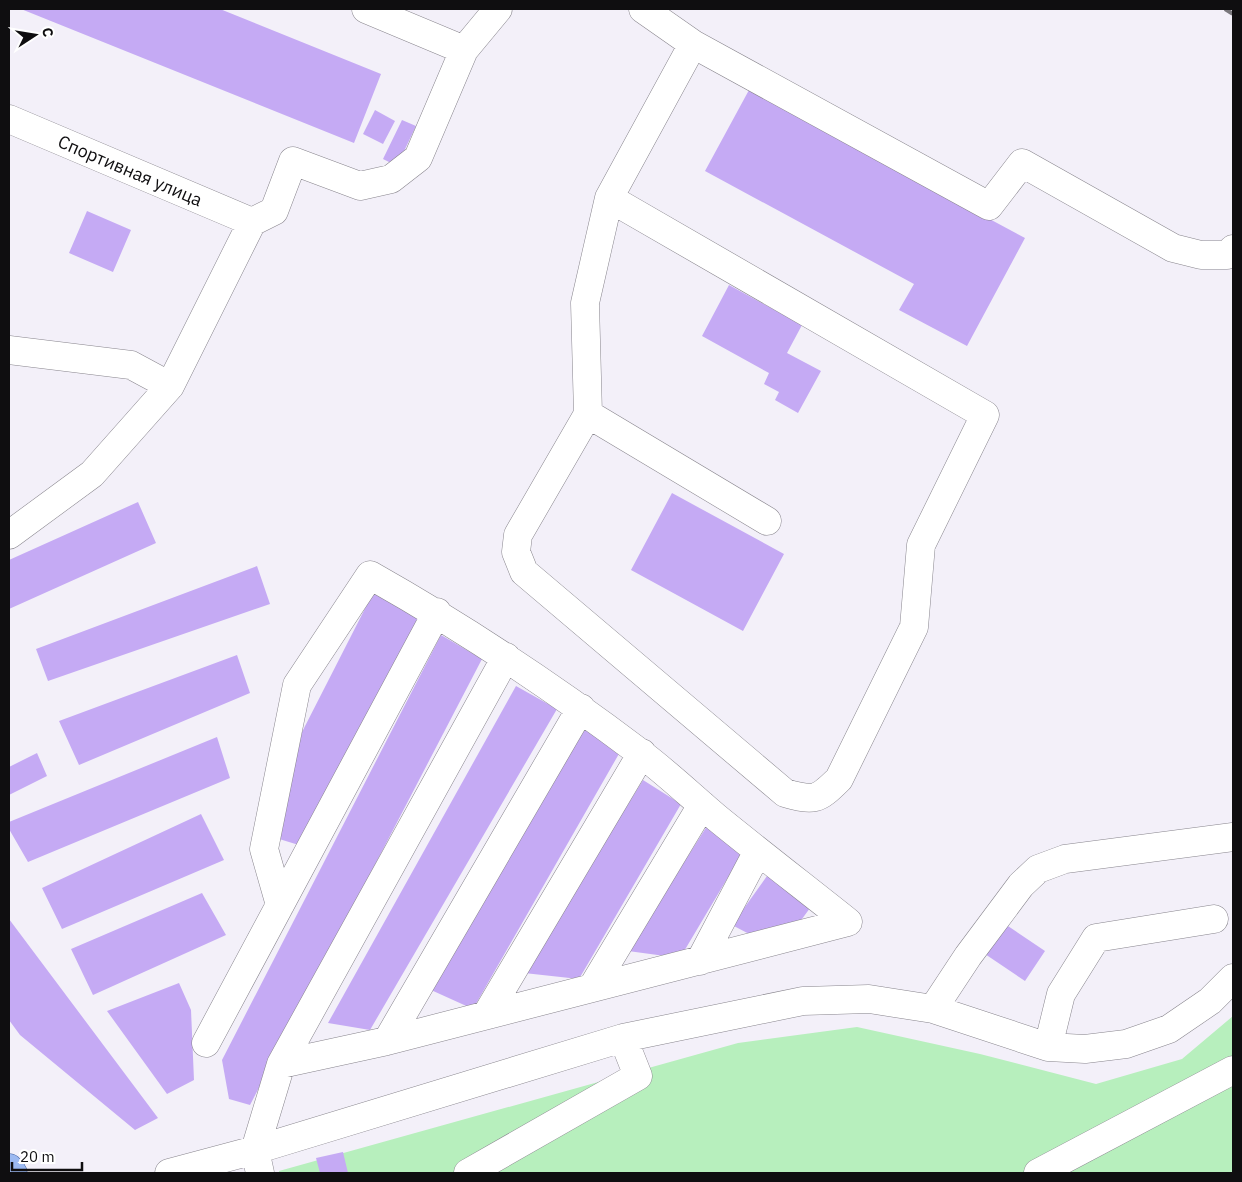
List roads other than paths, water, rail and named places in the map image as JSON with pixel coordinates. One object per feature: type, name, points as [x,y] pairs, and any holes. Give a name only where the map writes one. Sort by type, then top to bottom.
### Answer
[{"type":"main road","points":[[9,1168],[14,1173]]},
{"type":"street","points":[[366,9],[464,50]]},
{"type":"street","points":[[9,535],[92,474],[170,386],[252,222],[274,211],[292,161],[360,186],[391,179],[418,158],[464,50],[498,9]]},
{"type":"street","points":[[643,9],[693,44],[989,206],[1022,163],[1173,248],[1201,255],[1228,255],[1233,249]]},
{"type":"street","points":[[609,198],[985,415],[920,545],[914,627],[839,779],[823,795],[807,799],[785,793],[524,572],[516,552],[518,535],[588,414],[585,303],[609,198],[693,44]]},
{"type":"street","name":"Спортивная улица","points":[[9,119],[252,222]]},
{"type":"street","points":[[9,350],[131,365],[170,386]]},
{"type":"street","points":[[588,414],[767,521]]},
{"type":"street","points":[[280,905],[264,849],[297,685],[370,575],[436,612],[506,656],[581,708],[642,753],[758,851],[848,922],[387,1040],[281,1064]]},
{"type":"street","points":[[206,1043],[436,612]]},
{"type":"street","points":[[258,1161],[281,1064],[506,656]]},
{"type":"street","points":[[387,1040],[581,708]]},
{"type":"street","points":[[487,1014],[642,753]]},
{"type":"street","points":[[592,988],[702,805]]},
{"type":"street","points":[[933,1009],[968,956],[1021,885],[1038,869],[1064,859],[1233,836]]},
{"type":"street","points":[[700,961],[758,851]]},
{"type":"street","points":[[1048,1047],[1061,994],[1096,938],[1214,919]]},
{"type":"street","points":[[169,1173],[258,1161],[623,1038],[803,1001],[869,999],[933,1009],[1048,1047],[1085,1049],[1126,1044],[1169,1029],[1210,1001],[1233,978]]},
{"type":"street","points":[[468,1173],[638,1076],[623,1038]]},
{"type":"street","points":[[1038,1173],[1233,1070]]},
{"type":"railway","points":[[1225,9],[1233,14]]}]
